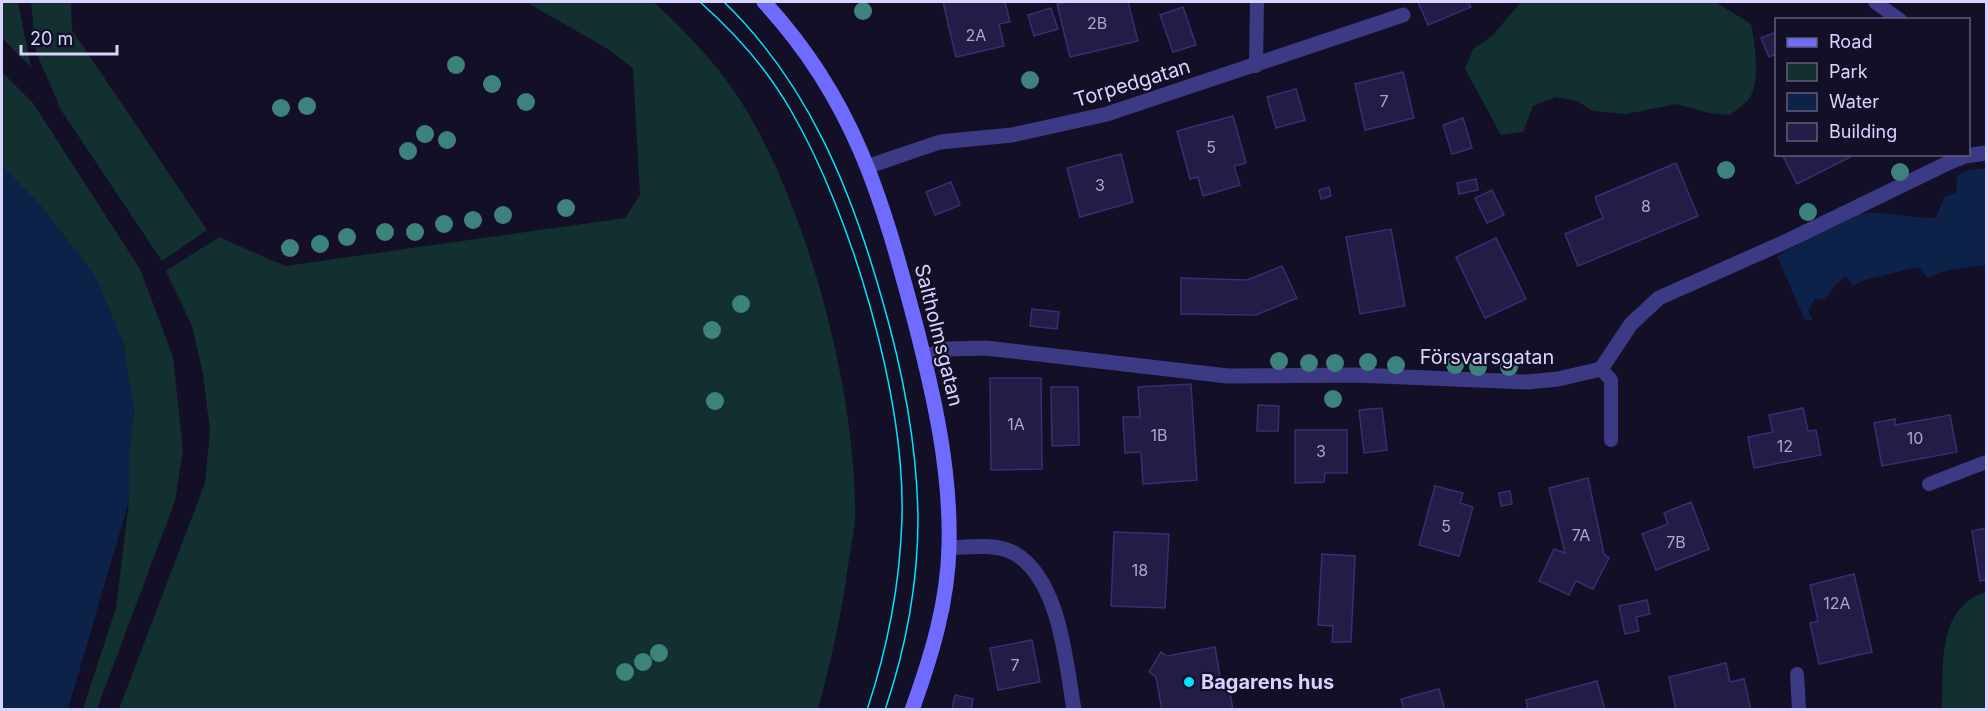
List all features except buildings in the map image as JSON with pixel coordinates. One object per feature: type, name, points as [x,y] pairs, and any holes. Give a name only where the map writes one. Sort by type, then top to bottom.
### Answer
[{"type":"street","name":"Saltholmsgatan","points":[[764,2],[806,53],[826,82],[869,166],[891,232],[937,412],[946,471],[949,548],[940,616],[912,710]]},
{"type":"street","name":"Torpedgatan","points":[[869,166],[940,142],[1012,135],[1107,114],[1403,15]]},
{"type":"street","points":[[1970,155],[1986,153]]},
{"type":"street","points":[[1600,369],[1631,324],[1659,298],[1787,241],[1950,158],[1965,156]]},
{"type":"street","name":"Försvarsgatan","points":[[924,357],[949,349],[986,348],[1228,376],[1356,375],[1507,382],[1558,380],[1600,369]]},
{"type":"street","points":[[949,548],[992,547],[1013,553],[1027,565],[1051,603],[1063,641],[1074,710]]},
{"type":"lane","points":[[1256,66],[1257,2]]},
{"type":"lane","points":[[1875,2],[1897,18]]},
{"type":"lane","points":[[1600,369],[1611,380],[1611,440]]},
{"type":"lane","points":[[1929,484],[1986,462]]},
{"type":"lane","points":[[1797,674],[1799,710]]},
{"type":"green space","points":[[2,2],[18,2],[31,67],[2,38]]},
{"type":"green space","points":[[31,2],[71,2],[72,30],[207,230],[162,261],[61,110],[36,52]]},
{"type":"green space","points":[[526,2],[654,2],[703,52],[736,93],[768,151],[789,199],[825,306],[848,417],[853,469],[855,518],[853,536],[839,621],[818,709],[119,709],[205,483],[210,431],[203,374],[192,326],[166,271],[219,237],[285,266],[625,218],[640,195],[633,68],[606,48]]},
{"type":"green space","points":[[1521,2],[1715,2],[1751,24],[1756,63],[1753,92],[1747,101],[1730,115],[1709,113],[1676,104],[1626,114],[1593,111],[1577,101],[1556,97],[1533,106],[1523,132],[1501,135],[1465,69],[1473,49],[1492,36]]},
{"type":"green space","points":[[2,72],[33,103],[140,269],[173,357],[183,450],[175,501],[97,709],[83,709],[116,608],[129,501],[129,455],[134,410],[123,341],[41,206],[2,166]]},
{"type":"green space","points":[[1986,592],[1986,709],[1942,709],[1944,657],[1951,625],[1958,611],[1970,600]]},
{"type":"water","points":[[2,166],[41,206],[94,274],[123,341],[134,410],[129,455],[129,501],[68,709],[2,709]]},
{"type":"water","points":[[1971,169],[1986,169],[1986,265],[1948,270],[1928,278],[1918,267],[1865,280],[1853,286],[1846,277],[1836,284],[1825,300],[1815,298],[1808,311],[1813,320],[1805,320],[1777,256],[1834,224],[1857,215],[1875,213],[1936,218],[1944,197],[1956,193],[1957,175]]},
{"type":"tram line","points":[[700,2],[726,26],[761,66],[781,94],[813,152],[834,200],[853,253],[884,363],[901,470],[901,543],[892,615],[867,710]]},
{"type":"tram line","points":[[724,2],[754,34],[780,67],[823,140],[841,178],[870,258],[896,353],[912,434],[918,518],[916,566],[905,639],[885,710]]},
{"type":"place","name":"Bagarens hus","points":[[1189,682]]}]
